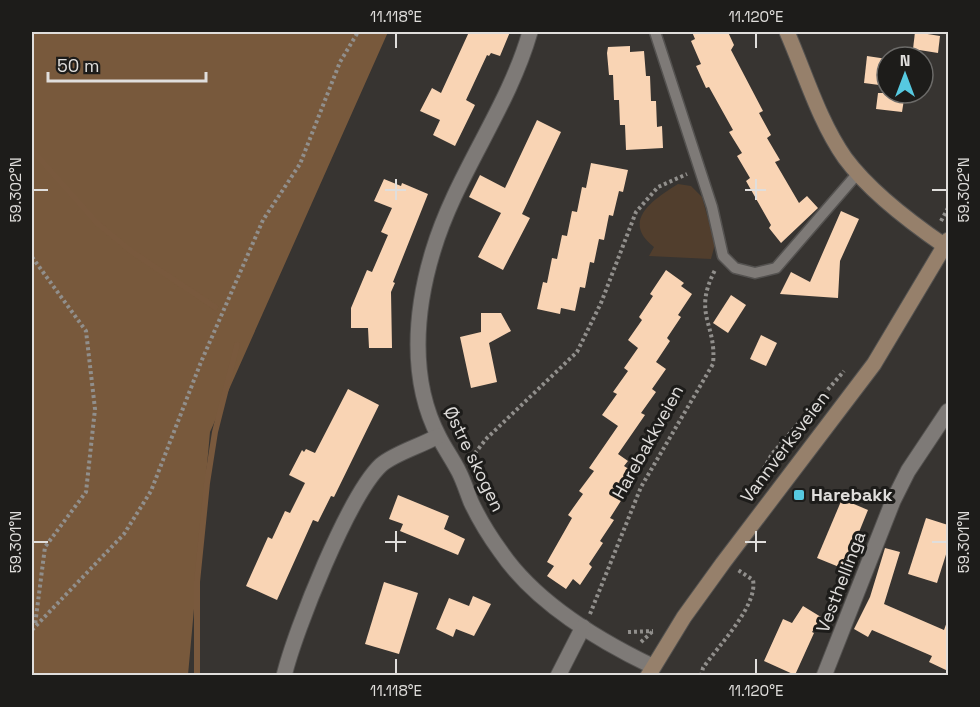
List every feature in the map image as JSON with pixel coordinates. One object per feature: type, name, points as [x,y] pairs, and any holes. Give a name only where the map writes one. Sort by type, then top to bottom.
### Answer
[{"type":"main road","points":[[787,32],[830,131],[858,173],[932,237],[947,243]]},
{"type":"main road","name":"Vannverksveien","points":[[650,671],[723,563],[874,364],[947,243]]},
{"type":"street","name":"Østre skogen","points":[[530,32],[517,69],[444,222],[427,274],[420,308],[418,351],[424,394],[438,436],[460,473],[471,503],[503,555],[534,589],[584,627],[628,654],[650,671]]},
{"type":"street","name":"Vesthellinga","points":[[824,675],[893,501],[908,471],[948,411]]},
{"type":"street","points":[[284,675],[307,608],[364,487],[384,463],[438,436]]},
{"type":"street","points":[[558,675],[584,627]]},
{"type":"lane","points":[[655,32],[718,228],[723,256],[735,268],[745,273],[776,268],[858,173]]},
{"type":"path","points":[[32,630],[123,534],[151,491],[201,362],[263,220],[300,164],[340,62],[358,32]]},
{"type":"path","points":[[460,473],[487,438],[577,352],[601,303],[636,212],[644,201],[658,187],[698,168]]},
{"type":"path","points":[[932,237],[948,208]]},
{"type":"path","name":"Harebakkveien","points":[[584,627],[641,487],[713,364],[714,352],[703,304],[723,256]]},
{"type":"path","points":[[32,257],[86,331],[95,410],[86,492],[45,547],[35,625]]},
{"type":"path","points":[[741,510],[772,454],[848,367]]},
{"type":"path","points":[[701,675],[703,668],[750,604],[755,591],[753,580],[723,563]]},
{"type":"path","points":[[628,654],[654,631]]},
{"type":"shaded area","points":[[32,32],[388,32],[210,432],[188,675],[32,675]]},
{"type":"shaded area","points":[[678,184],[691,186],[702,197],[715,244],[711,259],[649,256],[654,247],[644,237],[640,228],[640,220],[644,211],[651,204]]},
{"type":"building","points":[[469,32],[510,32],[500,56],[491,53],[487,55],[466,100],[475,105],[455,146],[433,135],[440,120],[420,111],[432,88],[441,93]]},
{"type":"building","points":[[692,32],[728,32],[734,45],[731,50],[763,111],[759,113],[771,135],[767,138],[780,160],[775,162],[799,203],[807,196],[818,208],[781,243],[769,228],[771,225],[746,181],[750,178],[737,156],[742,153],[729,132],[733,130],[709,87],[706,88],[696,66],[701,64],[691,41],[695,39]]},
{"type":"building","points":[[915,32],[940,36],[938,53],[935,53],[935,45],[913,45]]},
{"type":"building","points":[[630,46],[630,52],[644,51],[646,76],[650,76],[651,101],[656,101],[657,127],[662,126],[663,148],[626,150],[625,125],[620,125],[619,100],[614,100],[613,75],[609,75],[607,53],[608,47]]},
{"type":"building","points":[[867,56],[875,57],[875,84],[864,83]]},
{"type":"building","points":[[876,105],[903,105],[902,112],[876,109]]},
{"type":"building","points":[[537,120],[561,132],[522,214],[530,218],[503,270],[478,257],[501,213],[469,197],[480,175],[505,188]]},
{"type":"building","points":[[591,163],[628,170],[623,192],[619,191],[613,216],[609,215],[604,240],[599,239],[594,263],[590,262],[585,288],[580,287],[575,311],[561,308],[560,314],[537,309],[543,282],[547,283],[552,258],[557,259],[562,235],[567,236],[572,211],[577,212],[582,187],[586,188]]},
{"type":"building","points":[[384,179],[401,186],[402,183],[428,194],[393,282],[395,283],[391,292],[392,348],[369,348],[368,328],[351,328],[351,308],[367,270],[372,272],[388,235],[381,232],[392,208],[374,201]]},
{"type":"building","points":[[841,211],[859,219],[840,261],[838,298],[780,294],[791,272],[810,282]]},
{"type":"building","points":[[666,270],[684,283],[681,286],[692,294],[667,338],[670,341],[656,362],[666,369],[652,389],[656,392],[641,413],[645,415],[618,454],[628,461],[624,466],[635,473],[620,493],[624,496],[610,518],[614,520],[600,541],[603,543],[589,564],[592,567],[580,585],[573,579],[566,589],[547,576],[554,566],[547,562],[572,518],[568,515],[583,494],[579,491],[594,471],[589,468],[618,426],[602,415],[617,394],[613,392],[628,371],[624,368],[638,348],[628,340],[642,320],[639,317],[653,296],[650,294]]},
{"type":"building","points":[[731,295],[746,305],[728,333],[713,323]]},
{"type":"building","points":[[481,313],[501,313],[511,331],[489,343],[497,382],[471,388],[460,337],[481,332]]},
{"type":"building","points":[[761,335],[777,343],[766,366],[750,359]]},
{"type":"building","points":[[348,389],[379,405],[334,497],[331,496],[318,522],[313,520],[277,600],[246,586],[268,537],[272,539],[285,511],[290,513],[305,483],[289,475],[302,450],[304,452],[306,449],[315,453]]},
{"type":"building","points":[[398,495],[449,516],[444,529],[465,539],[458,555],[400,531],[403,524],[389,519]]},
{"type":"building","points":[[842,499],[868,510],[844,569],[817,558]]},
{"type":"building","points":[[926,518],[948,525],[948,548],[937,583],[908,574]]},
{"type":"building","points":[[885,548],[900,552],[884,604],[944,630],[948,619],[948,671],[929,662],[932,656],[872,630],[868,637],[854,629],[870,597]]},
{"type":"building","points":[[384,582],[418,593],[399,654],[365,644]]},
{"type":"building","points":[[473,596],[491,604],[474,636],[456,629],[453,637],[436,629],[449,598],[469,606]]},
{"type":"building","points":[[803,606],[821,617],[812,632],[814,633],[795,675],[764,661],[783,619],[792,623]]},
{"type":"waterway","points":[[32,150],[98,224],[135,254],[215,307]]},
{"type":"waterway","points":[[197,676],[197,582],[207,483],[215,432],[237,345]]},
{"type":"place","name":"Harebakk","points":[[799,495]]}]
